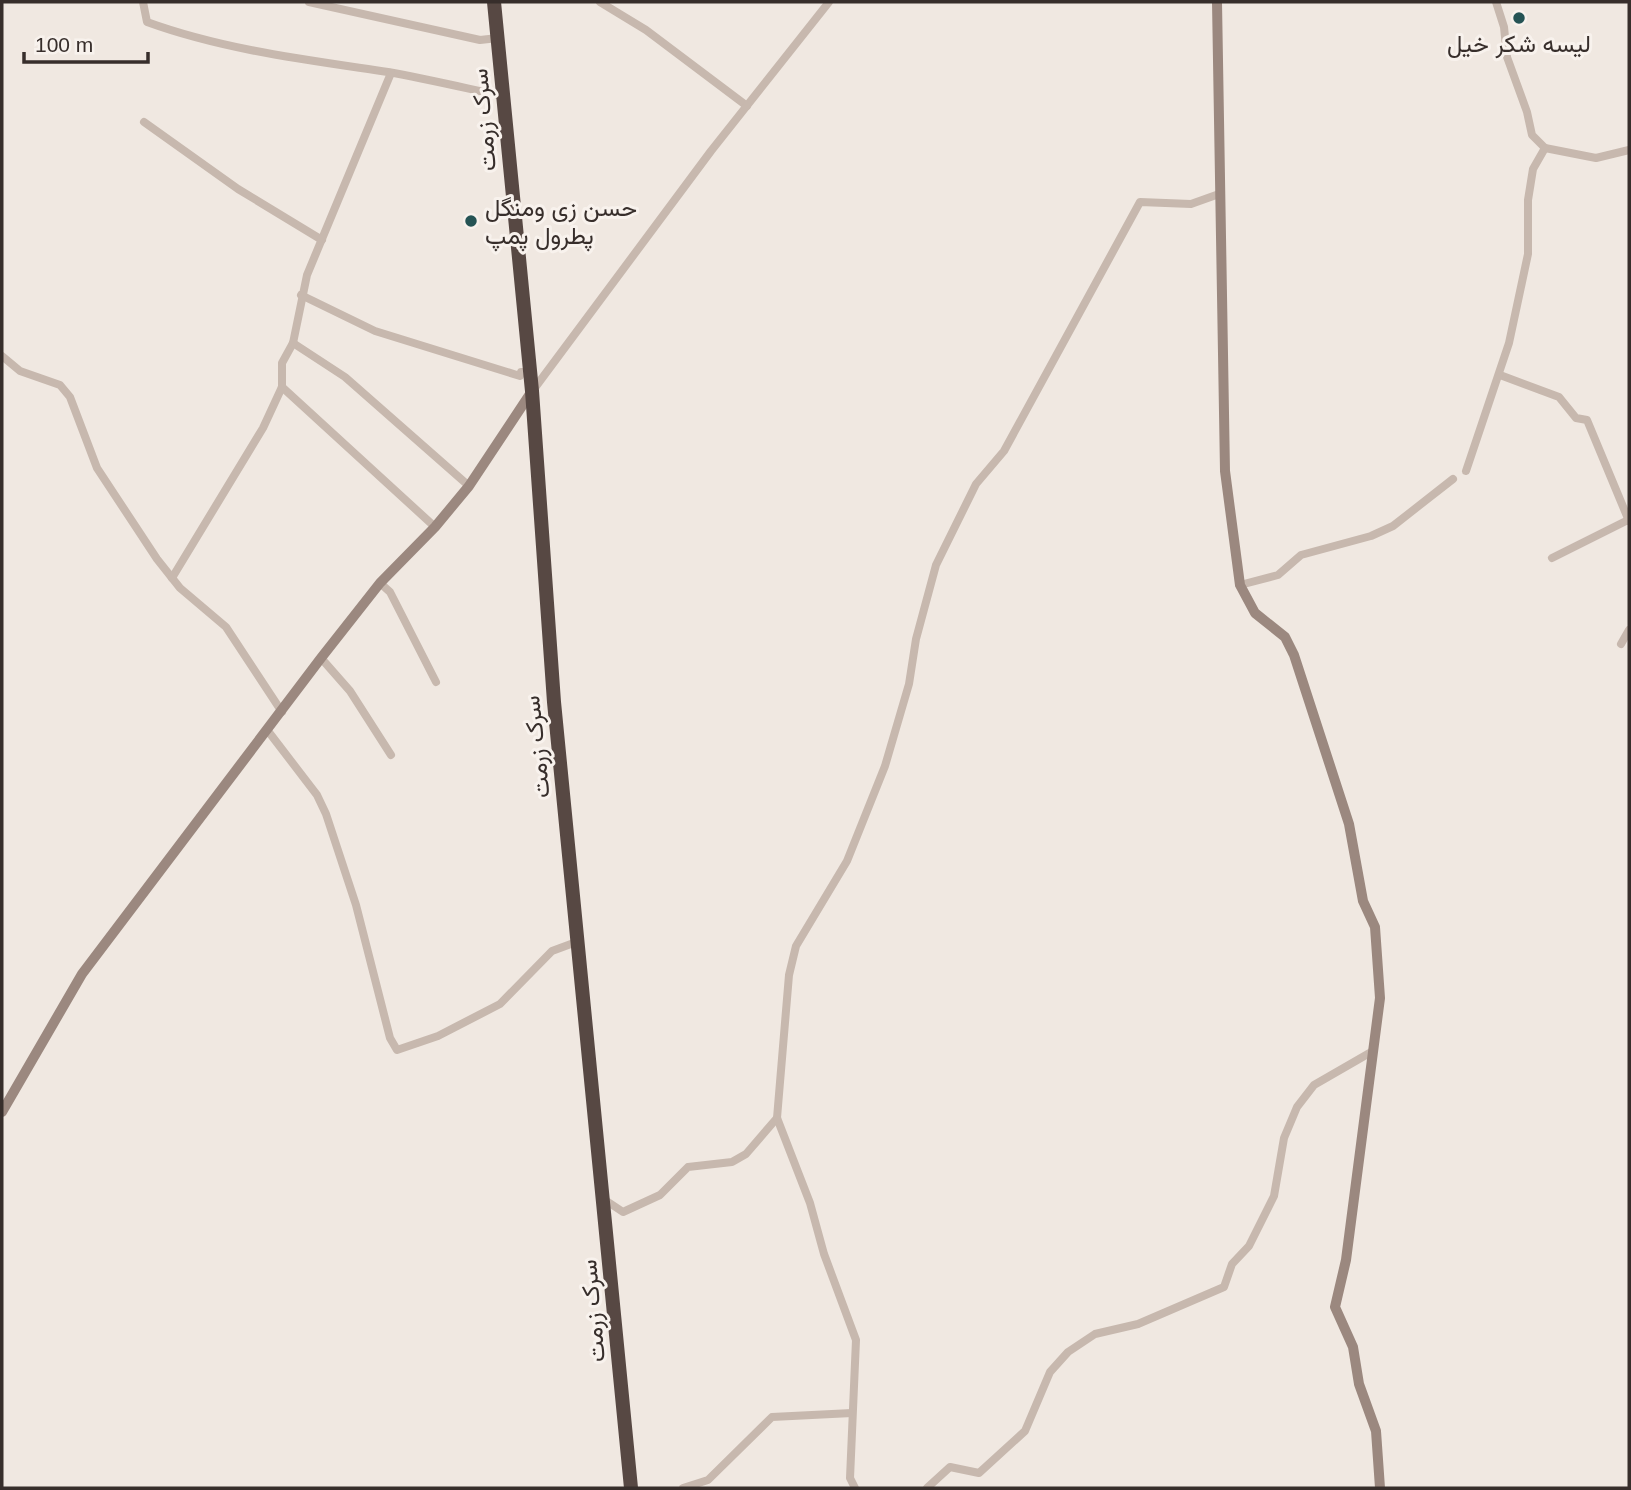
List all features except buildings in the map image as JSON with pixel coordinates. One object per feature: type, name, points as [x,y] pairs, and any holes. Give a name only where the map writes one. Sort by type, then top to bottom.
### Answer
[{"type":"highway","name":"سرک زرمت","points":[[494,2],[533,391],[554,702],[605,1200],[631,1488]]},
{"type":"street","points":[[143,2],[148,22],[175,32],[313,62],[391,73],[503,96]]},
{"type":"street","points":[[309,2],[480,40],[498,38]]},
{"type":"street","points":[[600,2],[646,30],[747,106]]},
{"type":"street","points":[[2,1112],[82,974],[380,583],[435,527],[469,486],[533,391],[747,106],[829,2]]},
{"type":"street","points":[[1217,2],[1225,471],[1240,585],[1255,613],[1285,637],[1294,654],[1349,824],[1363,901],[1375,927],[1380,999],[1348,1247],[1335,1307],[1353,1347],[1359,1384],[1376,1431],[1380,1488]]},
{"type":"street","points":[[1496,2],[1504,27],[1507,57],[1527,112],[1532,135],[1545,148],[1597,158],[1629,150]]},
{"type":"street","points":[[172,578],[263,428],[282,387],[282,363],[293,343],[301,295],[391,73]]},
{"type":"street","points":[[144,122],[238,189],[322,240]]},
{"type":"street","points":[[1466,471],[1500,375],[1528,254],[1528,200],[1533,169],[1545,148]]},
{"type":"street","points":[[855,1488],[850,1478],[856,1340],[803,1182],[777,1118],[789,975],[796,946],[847,861],[885,766],[909,684],[916,639],[936,565],[976,484],[1004,451],[1140,202],[1191,204],[1219,194]]},
{"type":"street","points":[[301,295],[375,331],[520,376],[521,372],[529,372]]},
{"type":"street","points":[[293,343],[345,377],[469,486]]},
{"type":"street","points":[[2,356],[20,371],[60,385],[70,397],[97,468],[172,578],[226,627],[282,712]]},
{"type":"street","points":[[1500,375],[1559,397],[1576,418],[1587,419],[1629,521],[1552,558]]},
{"type":"street","points":[[282,387],[435,527]]},
{"type":"street","points":[[1240,585],[1279,575],[1301,555],[1382,531],[1413,513],[1453,479]]},
{"type":"street","points":[[380,583],[390,592],[436,682]]},
{"type":"street","points":[[1621,644],[1629,630]]},
{"type":"street","points":[[321,658],[350,691],[391,755]]},
{"type":"street","points":[[268,730],[317,795],[326,814],[356,905],[390,1038],[397,1050],[438,1036],[500,1004],[552,951],[579,941]]},
{"type":"street","points":[[927,1488],[950,1467],[979,1473],[1025,1431],[1050,1372],[1068,1352],[1095,1334],[1138,1324],[1224,1287],[1232,1264],[1249,1247],[1274,1196],[1284,1138],[1297,1107],[1314,1085],[1373,1051]]},
{"type":"street","points":[[605,1200],[623,1212],[660,1195],[688,1167],[732,1162],[746,1154],[777,1118]]},
{"type":"street","points":[[683,1488],[708,1479],[772,1417],[852,1413]]},
{"type":"place","name":"لیسه شکر خیل","points":[[1519,18]]},
{"type":"place","name":"حسن زی ومنگل پطرول پمپ","points":[[471,221]]}]
